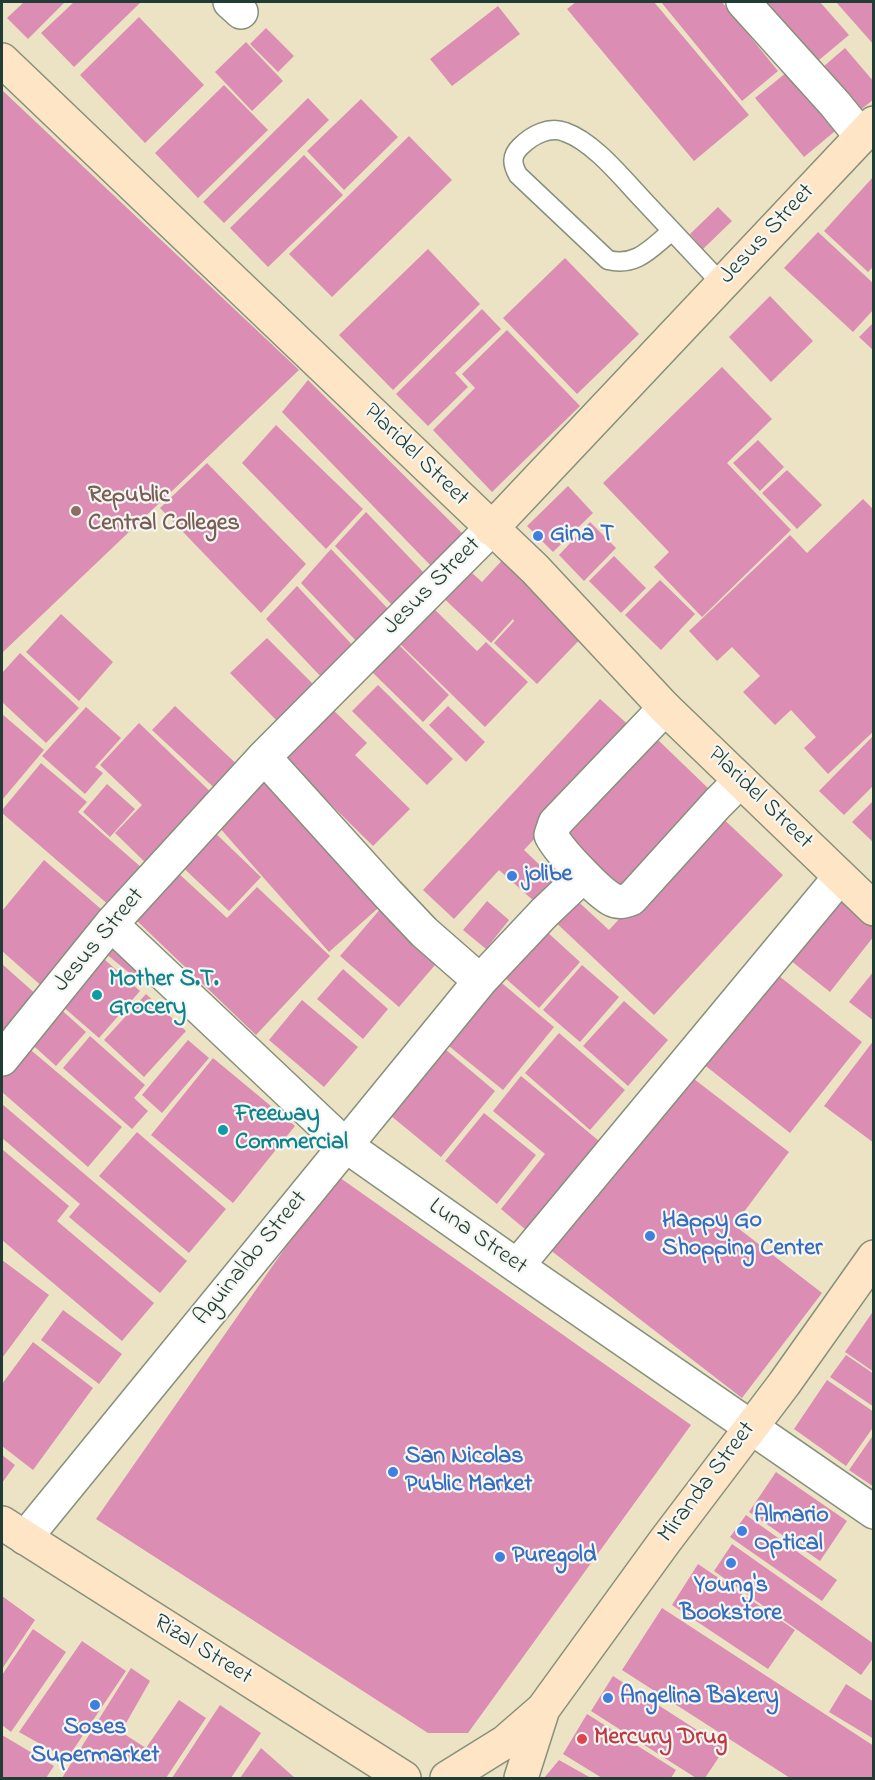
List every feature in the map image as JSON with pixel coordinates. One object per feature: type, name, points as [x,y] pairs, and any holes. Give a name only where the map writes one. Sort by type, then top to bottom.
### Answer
[{"type":"street","points":[[743,2],[828,95],[867,130]]},
{"type":"street","name":"Plaridel Street","points":[[2,60],[535,569],[665,708],[873,909]]},
{"type":"street","name":"Jesus Street","points":[[2,1059],[111,924],[264,757],[491,529],[867,130]]},
{"type":"street","points":[[665,708],[555,823],[551,835],[556,846],[584,874],[612,899],[621,902],[631,899],[740,782]]},
{"type":"street","points":[[264,757],[417,925],[480,981]]},
{"type":"street","name":"Aguinaldo Street","points":[[13,1530],[345,1145],[480,981],[584,874]]},
{"type":"street","points":[[517,1266],[840,876]]},
{"type":"street","name":"Luna Street","points":[[111,924],[345,1145],[873,1512]]},
{"type":"street","name":"Miranda Street","points":[[447,1779],[505,1742],[543,1709],[784,1384],[873,1257]]},
{"type":"street","name":"Rizal Street","points":[[13,1530],[404,1779]]},
{"type":"street","name":"Miranda Street","points":[[520,1779],[543,1709]]},
{"type":"lane","points":[[672,231],[641,256],[622,263],[608,260],[518,175],[513,165],[514,156],[521,146],[541,132],[554,129],[567,132],[598,152],[722,284]]},
{"type":"building","points":[[24,2],[64,3],[28,39],[7,18]]},
{"type":"building","points":[[74,2],[141,2],[74,67],[41,33]]},
{"type":"building","points":[[576,2],[654,2],[749,115],[694,161],[567,9]]},
{"type":"building","points":[[661,2],[722,2],[778,71],[742,101]]},
{"type":"building","points":[[759,2],[820,2],[849,35],[813,65]]},
{"type":"building","points":[[836,2],[874,2],[874,45]]},
{"type":"building","points":[[498,6],[520,34],[452,86],[430,59]]},
{"type":"building","points":[[139,17],[204,85],[145,143],[80,75]]},
{"type":"building","points":[[266,28],[294,56],[278,72],[250,44]]},
{"type":"building","points":[[246,42],[283,81],[252,111],[215,72]]},
{"type":"building","points":[[845,48],[874,82],[874,99],[853,116],[816,73]]},
{"type":"building","points":[[792,68],[840,127],[804,157],[755,98]]},
{"type":"building","points":[[224,85],[268,130],[198,198],[155,153]]},
{"type":"building","name":"Republic Central Colleges","points":[[2,92],[299,370],[2,653]]},
{"type":"building","points":[[308,98],[329,120],[224,223],[203,202]]},
{"type":"building","points":[[361,99],[398,137],[344,190],[307,151]]},
{"type":"building","points":[[409,136],[452,180],[332,297],[289,254]]},
{"type":"building","points":[[304,155],[343,195],[268,267],[230,228]]},
{"type":"building","points":[[874,176],[874,266],[868,272],[824,231]]},
{"type":"building","points":[[718,207],[732,221],[703,249],[690,234]]},
{"type":"building","points":[[818,232],[874,284],[874,309],[853,332],[784,268]]},
{"type":"building","points":[[428,249],[480,304],[393,390],[339,335]]},
{"type":"building","points":[[565,258],[639,334],[577,394],[503,318]]},
{"type":"building","points":[[770,296],[813,341],[771,382],[729,337]]},
{"type":"building","points":[[482,309],[501,329],[455,373],[468,387],[428,426],[396,394]]},
{"type":"building","points":[[874,322],[874,351],[859,337]]},
{"type":"building","points":[[507,330],[580,406],[492,492],[433,430],[475,388],[462,374]]},
{"type":"building","points":[[722,367],[772,419],[727,463],[791,530],[702,617],[654,567],[669,552],[603,483]]},
{"type":"building","points":[[308,380],[465,536],[433,568],[282,412]]},
{"type":"building","points":[[276,425],[363,509],[326,549],[242,463]]},
{"type":"building","points":[[758,440],[784,467],[760,491],[733,463]]},
{"type":"building","points":[[207,463],[306,564],[261,613],[160,508]]},
{"type":"building","points":[[787,470],[822,505],[797,529],[762,493]]},
{"type":"building","points":[[568,486],[593,513],[553,552],[527,526]]},
{"type":"building","points":[[863,499],[874,510],[874,731],[828,774],[804,748],[816,737],[791,710],[775,725],[743,692],[760,676],[732,647],[717,661],[689,631],[790,535],[807,553]]},
{"type":"building","points":[[366,512],[427,576],[395,608],[335,546]]},
{"type":"building","points":[[590,522],[616,548],[584,581],[559,555]]},
{"type":"building","points":[[331,549],[392,613],[360,645],[301,583]]},
{"type":"building","points":[[507,555],[589,630],[537,684],[494,643],[514,621],[513,619],[491,643],[434,589],[460,562],[482,582]]},
{"type":"building","points":[[614,556],[646,588],[621,613],[589,581]]},
{"type":"building","points":[[660,580],[695,614],[661,650],[625,615]]},
{"type":"building","points":[[297,586],[357,650],[326,682],[266,619]]},
{"type":"building","points":[[428,603],[477,651],[486,642],[528,682],[485,727],[394,638]]},
{"type":"building","points":[[61,614],[113,662],[79,701],[26,652]]},
{"type":"building","points":[[267,638],[319,690],[283,727],[230,673]]},
{"type":"building","points":[[395,641],[449,695],[423,722],[368,668]]},
{"type":"building","points":[[20,653],[79,708],[46,743],[2,702],[2,673]]},
{"type":"building","points":[[378,685],[453,759],[427,785],[352,711]]},
{"type":"building","points":[[600,699],[635,731],[524,850],[564,888],[544,910],[499,870],[454,919],[423,890]]},
{"type":"building","points":[[324,701],[367,743],[355,755],[410,809],[373,846],[276,750]]},
{"type":"building","points":[[175,706],[244,771],[222,795],[152,730]]},
{"type":"building","points":[[448,706],[485,742],[466,762],[429,725]]},
{"type":"building","points":[[86,707],[121,738],[95,767],[103,773],[85,794],[42,756]]},
{"type":"building","points":[[2,714],[44,750],[2,800]]},
{"type":"building","points":[[139,723],[219,800],[153,870],[115,833],[142,805],[100,765]]},
{"type":"building","points":[[874,735],[874,785],[844,815],[819,791]]},
{"type":"building","points":[[658,740],[710,790],[619,886],[567,836]]},
{"type":"building","points":[[41,763],[87,802],[78,812],[142,868],[110,906],[2,813],[2,810]]},
{"type":"building","points":[[267,767],[386,901],[329,952],[211,818]]},
{"type":"building","points":[[107,784],[135,809],[110,837],[83,812]]},
{"type":"building","points":[[874,800],[874,843],[852,822]]},
{"type":"building","points":[[717,813],[783,875],[654,1015],[550,917],[571,895],[609,930]]},
{"type":"building","points":[[208,826],[261,877],[229,911],[175,860]]},
{"type":"building","points":[[44,860],[108,915],[45,989],[2,951],[2,911]]},
{"type":"building","points":[[177,872],[227,918],[257,887],[330,956],[256,1035],[134,918]]},
{"type":"building","points":[[844,890],[874,913],[874,936],[830,992],[790,960]]},
{"type":"building","points":[[487,901],[509,920],[486,949],[463,930]]},
{"type":"building","points":[[382,907],[441,958],[399,1007],[340,956]]},
{"type":"building","points":[[545,930],[580,962],[539,1008],[504,977]]},
{"type":"building","points":[[119,937],[147,959],[133,976],[105,953]]},
{"type":"building","name":"Mother S.T. Grocery","points":[[95,951],[140,991],[99,1038],[53,998]]},
{"type":"building","points":[[2,964],[38,996],[2,1038]]},
{"type":"building","points":[[582,965],[619,997],[580,1042],[543,1010]]},
{"type":"building","points":[[769,968],[862,1042],[790,1133],[697,1059]]},
{"type":"building","points":[[343,969],[388,1009],[363,1039],[317,999]]},
{"type":"building","points":[[874,971],[874,1021],[849,1002]]},
{"type":"building","points":[[497,979],[554,1027],[503,1090],[444,1042]]},
{"type":"building","points":[[146,994],[186,1031],[144,1077],[104,1040]]},
{"type":"building","points":[[302,1000],[358,1047],[324,1087],[269,1040]]},
{"type":"building","points":[[624,1001],[668,1040],[628,1086],[583,1046]]},
{"type":"building","points":[[56,1005],[86,1032],[56,1066],[26,1039]]},
{"type":"building","points":[[559,1033],[625,1090],[590,1130],[525,1073]]},
{"type":"building","points":[[90,1036],[145,1085],[134,1098],[148,1111],[132,1129],[63,1068]]},
{"type":"building","points":[[188,1040],[209,1058],[162,1113],[142,1095]]},
{"type":"building","points":[[874,1040],[874,1143],[824,1106]]},
{"type":"building","points":[[439,1044],[495,1091],[441,1157],[385,1111]]},
{"type":"building","points":[[26,1046],[122,1127],[88,1167],[2,1092],[2,1075]]},
{"type":"building","name":"Freeway Commercial","points":[[213,1058],[295,1126],[233,1203],[151,1135]]},
{"type":"building","name":"Happy Go Shopping Center","points":[[681,1069],[789,1152],[734,1225],[822,1293],[742,1398],[545,1246]]},
{"type":"building","points":[[521,1076],[605,1146],[532,1235],[501,1209],[545,1154],[493,1111]]},
{"type":"building","points":[[2,1104],[187,1261],[160,1293],[69,1217],[80,1204],[2,1138]]},
{"type":"building","points":[[484,1113],[536,1155],[497,1204],[445,1161]]},
{"type":"building","points":[[137,1132],[226,1209],[189,1253],[99,1176]]},
{"type":"building","points":[[2,1149],[69,1206],[57,1221],[154,1303],[122,1341],[2,1240]]},
{"type":"building","name":"San Nicolas Public Market","points":[[336,1175],[691,1425],[468,1733],[428,1733],[96,1519]]},
{"type":"building","points":[[2,1260],[49,1295],[2,1358]]},
{"type":"building","points":[[63,1310],[122,1354],[99,1384],[41,1340]]},
{"type":"building","points":[[874,1310],[874,1372],[845,1352]]},
{"type":"building","points":[[33,1342],[93,1388],[33,1470],[2,1446],[2,1384]]},
{"type":"building","points":[[846,1355],[874,1374],[874,1407],[830,1377]]},
{"type":"building","points":[[827,1380],[874,1412],[874,1426],[846,1466],[794,1429]]},
{"type":"building","points":[[874,1434],[874,1487],[849,1470]]},
{"type":"building","points":[[2,1455],[15,1465],[2,1483]]},
{"type":"building","points":[[776,1472],[847,1521],[820,1561],[749,1512]]},
{"type":"building","points":[[746,1515],[837,1580],[822,1601],[730,1537]]},
{"type":"building","points":[[732,1544],[874,1644],[874,1657],[861,1675],[714,1571]]},
{"type":"building","points":[[698,1564],[795,1630],[768,1669],[672,1605]]},
{"type":"building","points":[[2,1596],[35,1620],[2,1669]]},
{"type":"building","points":[[662,1608],[874,1746],[874,1778],[790,1778],[622,1670]]},
{"type":"building","points":[[33,1629],[66,1652],[11,1732],[2,1725],[2,1675]]},
{"type":"building","points":[[82,1641],[126,1671],[67,1759],[19,1732]]},
{"type":"building","points":[[131,1668],[150,1681],[121,1732],[146,1748],[179,1700],[206,1718],[166,1778],[62,1778]]},
{"type":"building","points":[[613,1676],[725,1748],[705,1778],[696,1778],[591,1711]]},
{"type":"building","points":[[846,1684],[874,1702],[874,1739],[829,1712]]},
{"type":"building","points":[[220,1705],[261,1733],[231,1778],[172,1778]]},
{"type":"building","points":[[587,1714],[676,1770],[671,1778],[602,1778],[563,1754]]},
{"type":"building","points":[[2,1735],[54,1766],[46,1778],[2,1778]]},
{"type":"building","points":[[261,1748],[295,1778],[240,1778]]},
{"type":"building","points":[[559,1760],[591,1778],[544,1778]]},
{"type":"place","name":"Republic Central Colleges","points":[[76,511]]},
{"type":"place","name":"Gina T","points":[[538,536]]},
{"type":"place","name":"jolibe","points":[[512,876]]},
{"type":"place","name":"Mother S.T. Grocery","points":[[97,995]]},
{"type":"place","name":"Freeway Commercial","points":[[223,1130]]},
{"type":"place","name":"Happy Go Shopping Center","points":[[650,1236]]},
{"type":"place","name":"San Nicolas Public Market","points":[[393,1472]]},
{"type":"place","name":"Almario Optical","points":[[742,1531]]},
{"type":"place","name":"Puregold","points":[[500,1557]]},
{"type":"place","name":"Young's Bookstore","points":[[731,1563]]},
{"type":"place","name":"Angelina Bakery","points":[[608,1698]]},
{"type":"place","name":"Soses Supermarket","points":[[95,1705]]},
{"type":"place","name":"Mercury Drug","points":[[582,1739]]}]
